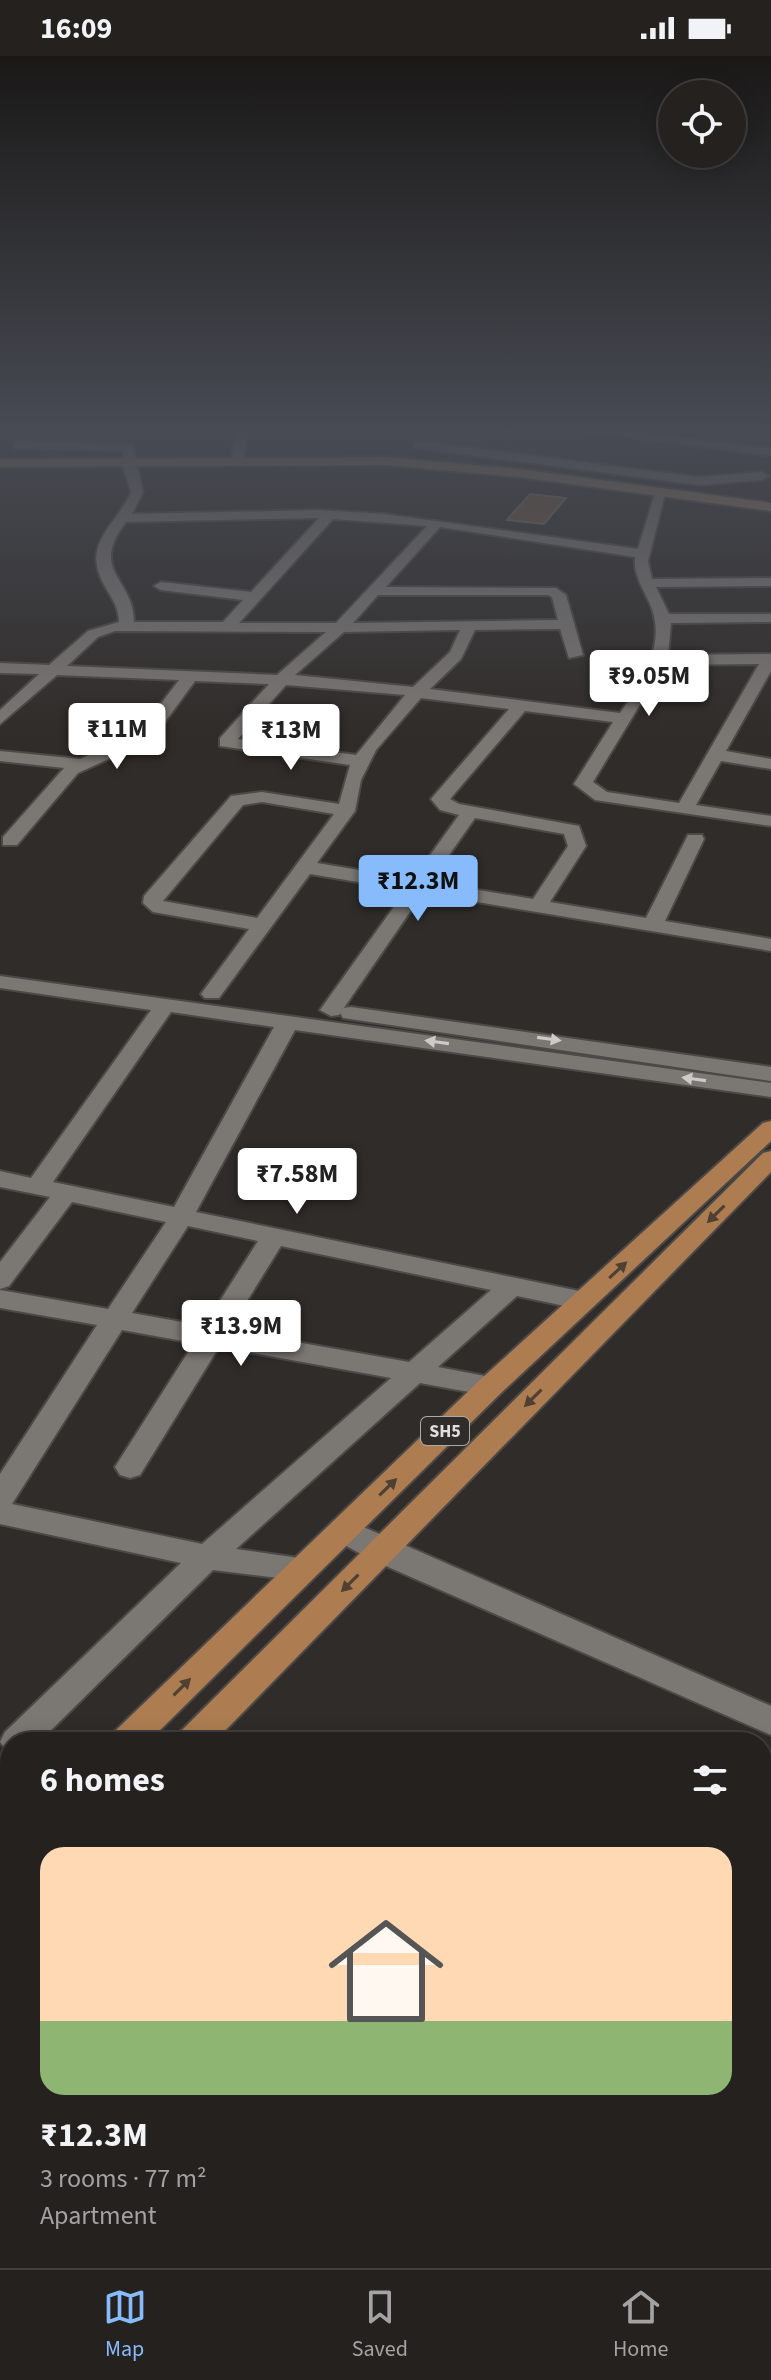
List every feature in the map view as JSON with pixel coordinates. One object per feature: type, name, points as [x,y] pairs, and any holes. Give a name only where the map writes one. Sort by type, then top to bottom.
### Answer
[{"type":"main road","name":"SH5","points":[[136,1732],[491,1386],[771,1128]]},
{"type":"main road","name":"SH5","points":[[202,1732],[771,1158]]},
{"type":"street","points":[[113,531],[105,543],[103,560],[110,583],[127,605],[126,626]]},
{"type":"street","points":[[227,627],[314,531]]},
{"type":"street","points":[[361,761],[226,742],[283,678],[340,628],[429,531]]},
{"type":"street","points":[[492,531],[643,554]]},
{"type":"street","points":[[653,531],[643,554],[642,572],[664,619],[664,642],[626,719],[583,784],[601,796],[771,821]]},
{"type":"street","points":[[646,583],[771,582]]},
{"type":"street","points":[[161,586],[254,597]]},
{"type":"street","points":[[375,591],[551,591],[559,595],[575,655]]},
{"type":"street","points":[[664,619],[771,618]]},
{"type":"street","points":[[0,719],[93,634],[104,628],[566,624]]},
{"type":"street","points":[[212,994],[346,811],[354,775],[361,761],[418,691],[456,655],[464,644],[468,626]]},
{"type":"street","points":[[657,660],[769,665],[685,809]]},
{"type":"street","points":[[0,668],[283,678],[418,691],[626,719]]},
{"type":"street","points":[[10,841],[79,764],[138,739],[153,726],[192,674]]},
{"type":"street","points":[[521,705],[441,794],[441,803],[470,812],[572,830],[577,837],[577,846],[538,906]]},
{"type":"street","points":[[716,755],[771,764]]},
{"type":"street","points":[[0,756],[79,764]]},
{"type":"street","points":[[260,925],[160,908],[153,903],[154,896],[237,800],[262,797],[346,811]]},
{"type":"street","points":[[331,1010],[470,812]]},
{"type":"street","points":[[653,925],[695,839]]},
{"type":"street","points":[[304,867],[771,945]]},
{"type":"street","points":[[0,966],[771,1074]]},
{"type":"street","points":[[0,982],[289,1020],[771,1090]]},
{"type":"street","points":[[37,1187],[167,1003]]},
{"type":"street","points":[[0,1498],[181,1217],[289,1020]]},
{"type":"street","points":[[0,1179],[584,1301]]},
{"type":"street","points":[[0,1280],[66,1193]]},
{"type":"street","points":[[130,1467],[274,1236]]},
{"type":"street","points":[[27,1732],[207,1557],[417,1374],[512,1286]]},
{"type":"street","points":[[0,1299],[491,1386]]},
{"type":"street","points":[[0,1513],[207,1557],[302,1569]]},
{"type":"street","points":[[343,1530],[381,1551],[771,1721]]}]
